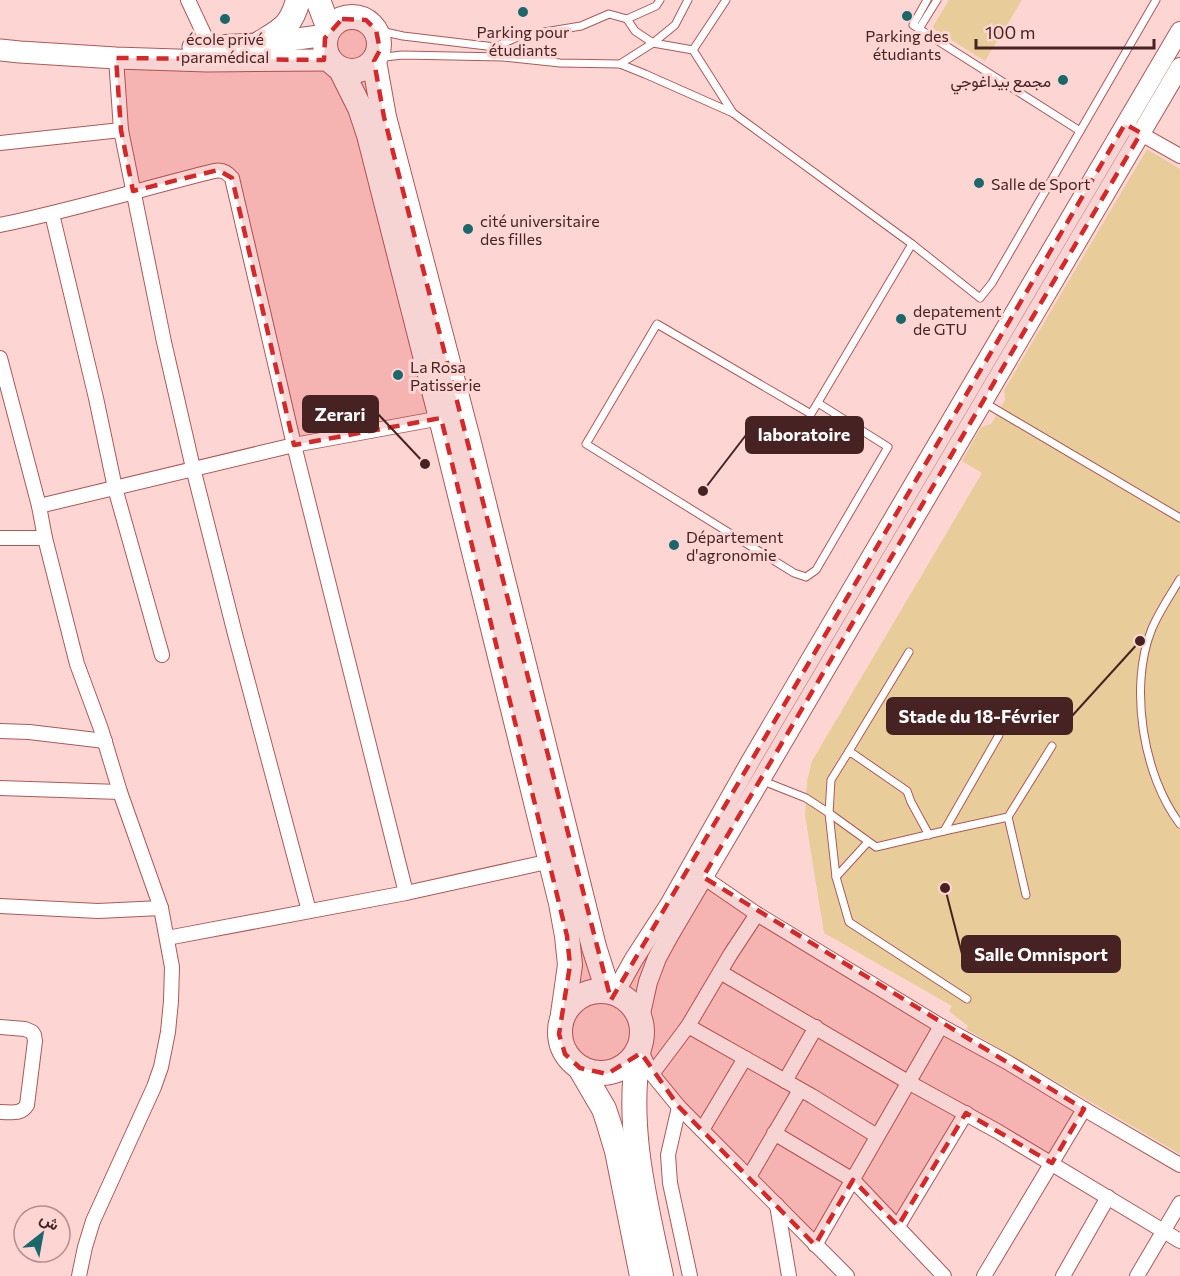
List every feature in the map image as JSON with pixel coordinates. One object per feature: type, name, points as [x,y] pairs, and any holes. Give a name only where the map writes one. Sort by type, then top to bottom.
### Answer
[{"type":"highway","points":[[259,44],[285,27],[295,12],[298,0]]},
{"type":"highway","points":[[318,0],[328,32]]},
{"type":"highway","points":[[335,65],[349,72],[357,72],[365,69],[375,60],[380,50],[380,42],[371,25],[352,0]]},
{"type":"highway","points":[[371,25],[357,17],[342,19],[335,23],[328,32],[325,47],[354,95],[365,122],[551,861],[564,919],[570,966],[560,1023],[561,1044],[571,1062],[580,1068],[593,1073],[607,1074],[621,1069],[632,1060],[639,1048]]},
{"type":"highway","points":[[375,60],[384,117],[469,443],[594,947],[611,992]]},
{"type":"highway","points":[[563,1014],[577,998],[597,991],[611,992],[626,999],[640,1018],[642,1038],[636,1069],[634,1118],[648,1214],[661,1276]]},
{"type":"highway","points":[[580,1068],[604,1108],[609,1124],[617,1151],[642,1276]]},
{"type":"main road","points":[[640,1018],[648,982],[657,958],[983,402],[1133,129],[1180,31]]},
{"type":"main road","points":[[0,39],[180,48],[259,44],[328,32]]},
{"type":"main road","points":[[0,50],[116,58],[335,65]]},
{"type":"main road","points":[[611,992],[669,905],[756,752],[1133,129],[1180,67]]},
{"type":"street","points":[[188,0],[210,47]]},
{"type":"street","points":[[116,58],[121,130],[164,342],[193,468],[249,689],[309,911]]},
{"type":"street","points":[[1133,129],[1180,156]]},
{"type":"street","points":[[0,143],[121,130]]},
{"type":"street","points":[[0,225],[52,214],[218,170],[226,172],[232,178],[294,445],[406,893]]},
{"type":"street","points":[[52,214],[115,488],[162,655]]},
{"type":"street","points":[[0,358],[77,664],[161,908],[172,967],[168,1032],[161,1067],[93,1221],[85,1247],[80,1276]]},
{"type":"street","points":[[39,506],[294,445],[441,418]]},
{"type":"street","points":[[0,538],[45,538]]},
{"type":"street","points":[[0,731],[105,741]]},
{"type":"street","points":[[0,788],[120,792]]},
{"type":"street","points":[[167,938],[406,893],[551,861]]},
{"type":"street","points":[[704,877],[757,914],[942,1026],[1008,1062],[1180,1165]]},
{"type":"street","points":[[0,906],[98,911],[161,908]]},
{"type":"street","points":[[652,1074],[688,1026],[757,914]]},
{"type":"street","points":[[720,972],[1052,1163],[1180,1240]]},
{"type":"street","points":[[0,1026],[29,1030],[34,1035],[35,1041],[27,1105],[19,1113],[0,1112]]},
{"type":"street","points":[[688,1026],[877,1136]]},
{"type":"street","points":[[815,1245],[942,1026]]},
{"type":"street","points":[[785,1081],[816,1027]]},
{"type":"street","points":[[639,1048],[652,1074],[679,1107],[847,1276]]},
{"type":"street","points":[[702,1131],[745,1058]]},
{"type":"street","points":[[749,1177],[800,1090]]},
{"type":"street","points":[[679,1107],[668,1155],[670,1183],[690,1276]]},
{"type":"street","points":[[984,1276],[1084,1109]]},
{"type":"street","points":[[898,1226],[966,1113]]},
{"type":"street","points":[[774,1134],[853,1180],[944,1276]]},
{"type":"street","points":[[1063,1276],[1108,1197]]},
{"type":"street","points":[[1137,1276],[1180,1203]]},
{"type":"street","points":[[777,1205],[789,1276]]},
{"type":"lane","points":[[371,25],[403,36],[495,47],[520,36],[581,26],[609,14],[627,19],[656,6],[660,0]]},
{"type":"lane","points":[[620,64],[653,43],[675,25],[688,0]]},
{"type":"lane","points":[[693,50],[726,0]]},
{"type":"lane","points":[[916,27],[927,0]]},
{"type":"lane","points":[[916,27],[937,0]]},
{"type":"lane","points":[[375,60],[402,55],[444,55],[503,57],[560,63],[620,64],[732,113],[912,244],[980,298],[992,284],[1156,0]]},
{"type":"lane","points":[[627,19],[635,32],[653,43],[693,50],[732,113]]},
{"type":"lane","points":[[916,27],[1080,131]]},
{"type":"lane","points":[[818,403],[888,447],[816,570],[806,578],[794,573],[586,444],[657,324],[811,414],[912,244]]},
{"type":"lane","points":[[983,402],[1180,518]]},
{"type":"lane","points":[[1180,579],[1151,630],[1141,664],[1141,724],[1155,780],[1172,814],[1180,824]]},
{"type":"lane","points":[[909,652],[831,780],[829,813],[836,877],[849,922],[967,999]]},
{"type":"lane","points":[[944,831],[999,735],[993,707]]},
{"type":"lane","points":[[1026,895],[1008,817],[1052,746]]},
{"type":"lane","points":[[849,750],[907,791],[929,835]]},
{"type":"lane","points":[[760,780],[806,798],[876,847],[1008,817]]},
{"type":"lane","points":[[836,877],[868,842]]},
{"type":"highlighted area","points":[[342,19],[366,20],[376,30],[380,50],[374,61],[384,117],[611,1000],[1125,124],[1141,133],[703,877],[1084,1109],[1052,1163],[966,1113],[898,1226],[853,1180],[815,1245],[679,1107],[641,1053],[607,1074],[580,1068],[565,1054],[559,1034],[570,965],[567,936],[441,418],[294,445],[232,178],[218,170],[133,191],[121,130],[116,58],[324,60],[325,38]]},
{"type":"shaded area","points":[[949,0],[1022,0],[985,61],[932,28]]},
{"type":"shaded area","points":[[1147,149],[1180,169],[1180,1154],[966,1029],[968,1026],[949,1011],[952,1006],[824,933],[805,815],[807,781],[812,761],[982,473],[962,461],[981,427],[991,424],[1005,400],[1004,390]]},
{"type":"place","name":"Parking pour étudiants","points":[[523,12]]},
{"type":"place","name":"Parking des étudiants","points":[[907,16]]},
{"type":"place","name":"école privé paramédical","points":[[225,19]]},
{"type":"place","name":"مجمع بيداغوجي","points":[[1063,80]]},
{"type":"place","name":"Salle de Sport","points":[[979,183]]},
{"type":"place","name":"cité universitaire des filles","points":[[468,229]]},
{"type":"place","name":"depatement de GTU","points":[[901,319]]},
{"type":"place","name":"La Rosa Patisserie","points":[[398,375]]},
{"type":"place","name":"Zerari","points":[[425,464]]},
{"type":"place","name":"laboratoire","points":[[703,491]]},
{"type":"place","name":"Département d'agronomie","points":[[674,545]]},
{"type":"place","name":"Stade du 18-Février","points":[[1140,641]]},
{"type":"place","name":"Salle Omnisport","points":[[945,888]]}]
